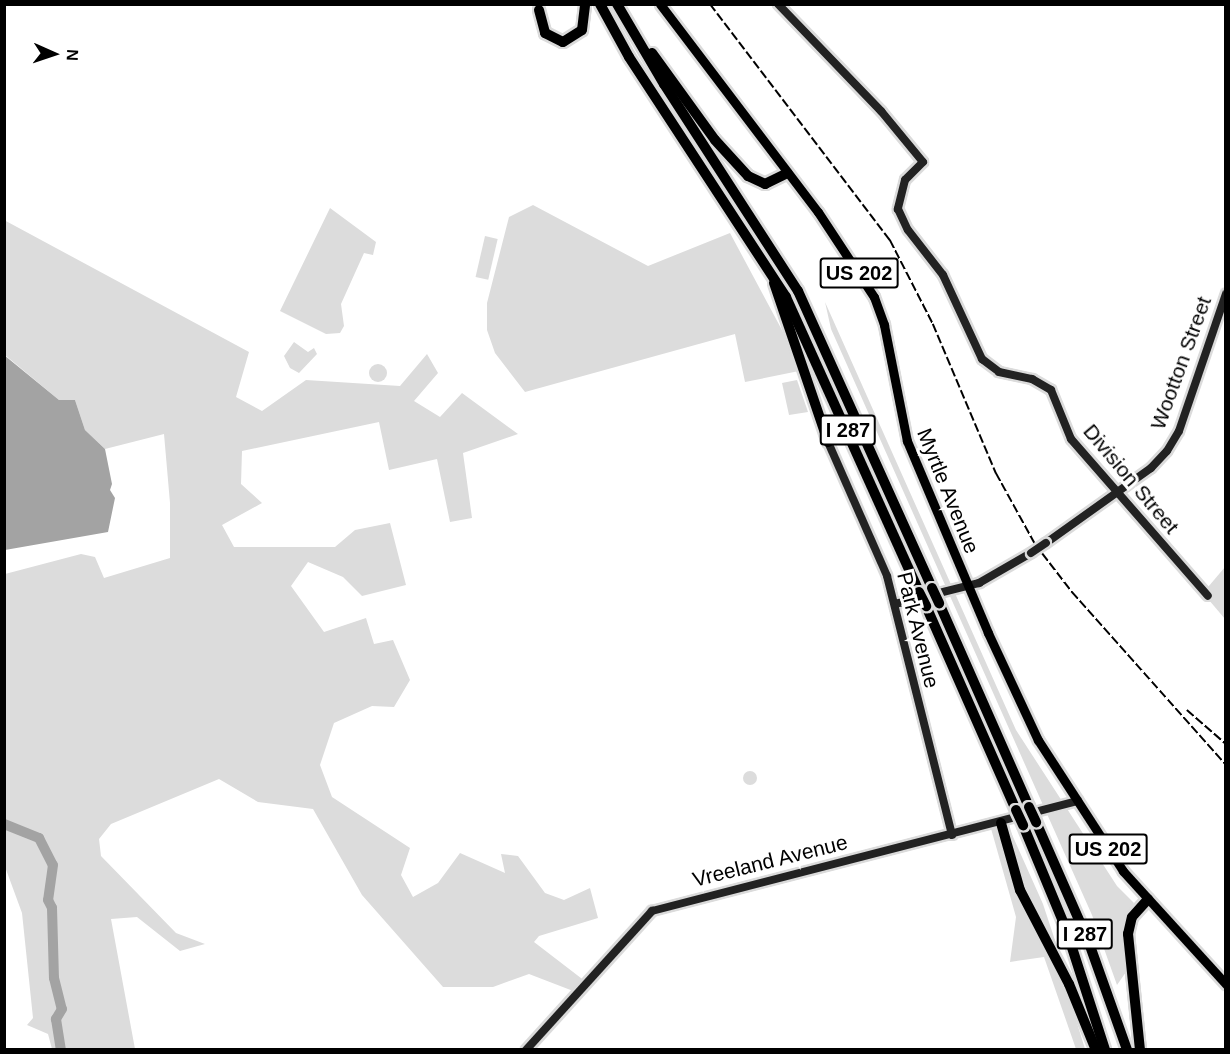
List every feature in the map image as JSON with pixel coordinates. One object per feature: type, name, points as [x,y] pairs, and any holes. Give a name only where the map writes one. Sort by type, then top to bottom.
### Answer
[{"type":"highway","points":[[539,7],[545,33],[563,42],[582,30],[585,4]]},
{"type":"highway","name":"I 287","points":[[600,4],[629,57],[772,271],[814,354],[1023,825],[1066,929],[1105,1050]]},
{"type":"highway","name":"I 287","points":[[617,4],[637,40],[798,291],[1089,943],[1127,1050]]},
{"type":"highway","points":[[637,40],[648,48],[708,132],[748,176],[765,183],[788,173]]},
{"type":"highway","points":[[772,271],[801,372],[828,442]]},
{"type":"highway","points":[[1001,822],[1020,890],[1069,984],[1096,1050]]},
{"type":"highway","points":[[1140,1050],[1128,934],[1132,917],[1148,899]]},
{"type":"main road","name":"Myrtle Avenue","points":[[660,4],[827,225],[880,310],[907,441],[1030,725],[1114,858],[1148,899],[1226,984]]},
{"type":"street","name":"Division Street","points":[[778,4],[881,111],[923,162],[905,180],[898,208],[908,230],[943,275],[976,351],[990,368],[1032,379],[1051,390],[1071,439],[1208,596]]},
{"type":"street","name":"Wootton Street","points":[[895,604],[968,586],[1031,553],[1156,464],[1173,441],[1226,294]]},
{"type":"street","name":"Park Avenue","points":[[828,442],[872,539],[895,604],[952,835]]},
{"type":"street","name":"Vreeland Avenue","points":[[526,1050],[652,911],[1078,801]]},
{"type":"shaded area","points":[[533,205],[648,266],[730,233],[790,345],[799,371],[745,382],[735,334],[525,392],[495,353],[487,330],[487,303],[509,217]]},
{"type":"shaded area","points":[[330,208],[376,242],[373,255],[364,253],[341,304],[344,326],[340,333],[326,334],[280,311]]},
{"type":"shaded area","points":[[4,220],[249,352],[236,397],[262,411],[306,380],[400,386],[427,354],[438,373],[414,401],[440,417],[462,393],[518,434],[463,453],[472,518],[450,522],[437,459],[389,470],[379,422],[242,451],[241,484],[262,503],[222,525],[234,547],[335,547],[355,530],[390,523],[406,585],[362,596],[343,577],[308,562],[291,586],[324,632],[366,618],[374,644],[393,640],[410,680],[394,707],[372,706],[334,723],[320,765],[332,797],[410,848],[401,875],[413,897],[438,883],[460,853],[505,873],[501,854],[518,856],[545,893],[564,900],[590,888],[598,918],[539,936],[534,942],[590,985],[581,994],[529,974],[493,987],[443,987],[362,895],[313,809],[258,802],[219,779],[111,824],[99,839],[101,856],[176,933],[205,944],[180,951],[137,917],[111,919],[135,1049],[52,1049],[48,1034],[27,1025],[33,1018],[22,913],[4,864],[5,574],[81,554],[95,557],[104,578],[170,558],[170,503],[164,434],[105,449],[85,430],[75,400],[59,400],[5,355]]},
{"type":"shaded area","points":[[485,236],[498,239],[488,280],[476,277]]},
{"type":"shaded area","points":[[825,302],[1016,730],[1117,886],[1134,903],[1127,918],[1126,972],[1117,985],[1092,915],[831,329]]},
{"type":"shaded area","points":[[294,342],[308,352],[314,348],[317,354],[299,373],[290,368],[284,356]]},
{"type":"shaded area","points":[[4,355],[59,400],[75,400],[85,430],[105,449],[112,484],[110,490],[115,498],[108,532],[5,550]]},
{"type":"shaded area","points":[[378,364],[384,367],[387,373],[384,379],[378,382],[372,379],[369,373],[372,367]]},
{"type":"shaded area","points":[[797,380],[808,412],[789,415],[782,383]]},
{"type":"shaded area","points":[[1225,567],[1225,619],[1203,593]]},
{"type":"shaded area","points":[[750,771],[755,773],[757,778],[755,783],[750,785],[745,783],[743,778],[745,773]]},
{"type":"shaded area","points":[[1006,821],[1043,904],[1073,995],[1069,997],[1085,1049],[1076,1049],[1044,957],[1010,962],[1016,917],[990,825]]},
{"type":"waterway","points":[[4,824],[39,838],[53,865],[48,900],[52,908],[54,978],[62,1009],[56,1019],[61,1050]]},
{"type":"railway","points":[[710,4],[890,240],[933,324],[996,473],[1035,544],[1072,592],[1226,765]]},
{"type":"railway","points":[[1187,710],[1226,744]]}]
